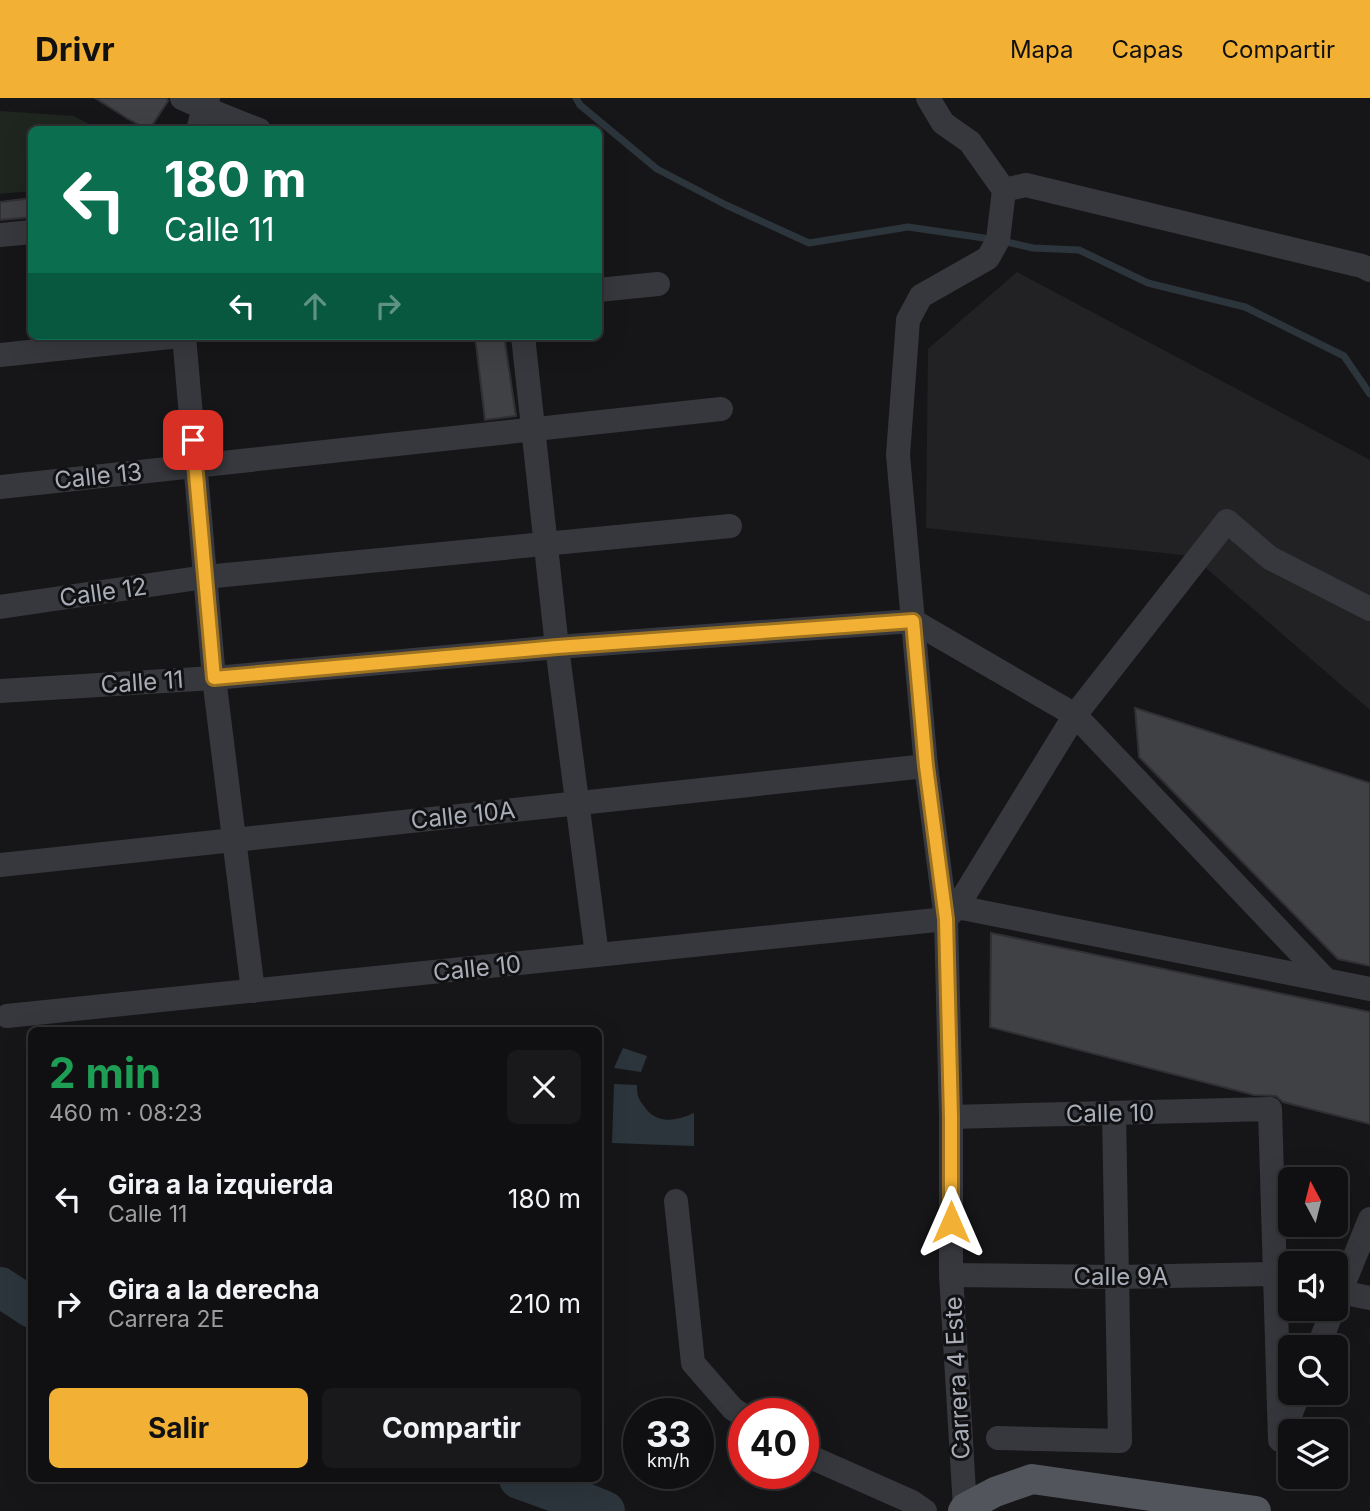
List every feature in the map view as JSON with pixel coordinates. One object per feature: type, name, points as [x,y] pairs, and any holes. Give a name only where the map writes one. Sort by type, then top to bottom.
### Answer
[{"type":"main road","points":[[964,1509],[995,1492],[1032,1479],[1256,1511]]},
{"type":"street","points":[[928,98],[943,123],[970,142],[1004,190],[1026,185],[1370,270]]},
{"type":"street","points":[[198,108],[248,126]]},
{"type":"street","name":"Carrera 4 Este","points":[[964,1509],[951,1275],[952,913],[926,766],[898,455],[908,320],[921,296],[988,258],[998,240],[1004,190]]},
{"type":"street","points":[[0,235],[28,232]]},
{"type":"street","points":[[602,290],[658,284]]},
{"type":"street","points":[[0,355],[144,340]]},
{"type":"street","points":[[182,340],[214,678],[253,991]]},
{"type":"street","points":[[523,340],[557,647],[597,955]]},
{"type":"street","name":"Calle 13","points":[[0,487],[722,409]]},
{"type":"street","points":[[952,913],[1075,715],[1227,521],[1270,558],[1370,609]]},
{"type":"street","name":"Calle 12","points":[[0,607],[205,577],[730,526]]},
{"type":"street","points":[[913,621],[1075,715],[1325,979]]},
{"type":"street","name":"Calle 11","points":[[0,691],[214,678],[557,647],[913,621]]},
{"type":"street","name":"Calle 10A","points":[[0,865],[926,766]]},
{"type":"street","name":"Calle 10","points":[[7,1016],[597,955],[952,913],[1370,989]]},
{"type":"street","name":"Calle 10","points":[[951,1117],[1270,1110],[1280,1251]]},
{"type":"street","points":[[998,1438],[1120,1441],[1114,1113]]},
{"type":"street","points":[[676,1201],[693,1363],[728,1403]]},
{"type":"street","points":[[1348,1271],[1370,1219]]},
{"type":"street","name":"Calle 9A","points":[[951,1275],[1278,1276]]},
{"type":"street","points":[[1348,1299],[1370,1298]]},
{"type":"street","points":[[1280,1405],[1280,1440],[1294,1405]]},
{"type":"street","points":[[819,1461],[912,1502],[925,1511]]},
{"type":"shaded area","points":[[0,111],[74,116],[92,126],[28,126],[28,191],[0,194]]},
{"type":"shaded area","points":[[1017,272],[1370,460],[1370,710],[1192,556],[926,528],[928,349]]},
{"type":"shaded area","points":[[623,1048],[647,1056],[641,1072],[614,1068]]},
{"type":"shaded area","points":[[614,1084],[637,1085],[642,1103],[660,1119],[680,1118],[694,1113],[694,1146],[612,1143]]},
{"type":"building","points":[[95,98],[167,98],[168,101],[152,126],[141,126]]},
{"type":"building","points":[[28,198],[28,217],[0,220],[0,202]]},
{"type":"building","points":[[475,340],[505,340],[516,416],[485,420]]},
{"type":"building","points":[[1135,708],[1370,783],[1370,966],[1338,959],[1139,757]]},
{"type":"building","points":[[991,933],[1370,1012],[1370,1124],[1283,1102],[1276,1096],[1254,1095],[990,1027]]},
{"type":"waterway","points":[[576,98],[580,105],[657,169],[726,205],[809,243],[908,227],[1033,248],[1079,250],[1148,283],[1245,307],[1344,356],[1370,394]]},
{"type":"waterway","points":[[0,1287],[28,1305]]},
{"type":"waterway","points":[[527,1482],[605,1511]]},
{"type":"route","points":[[193,440],[214,678],[557,647],[913,621],[926,766],[946,919],[951,1222]]}]
